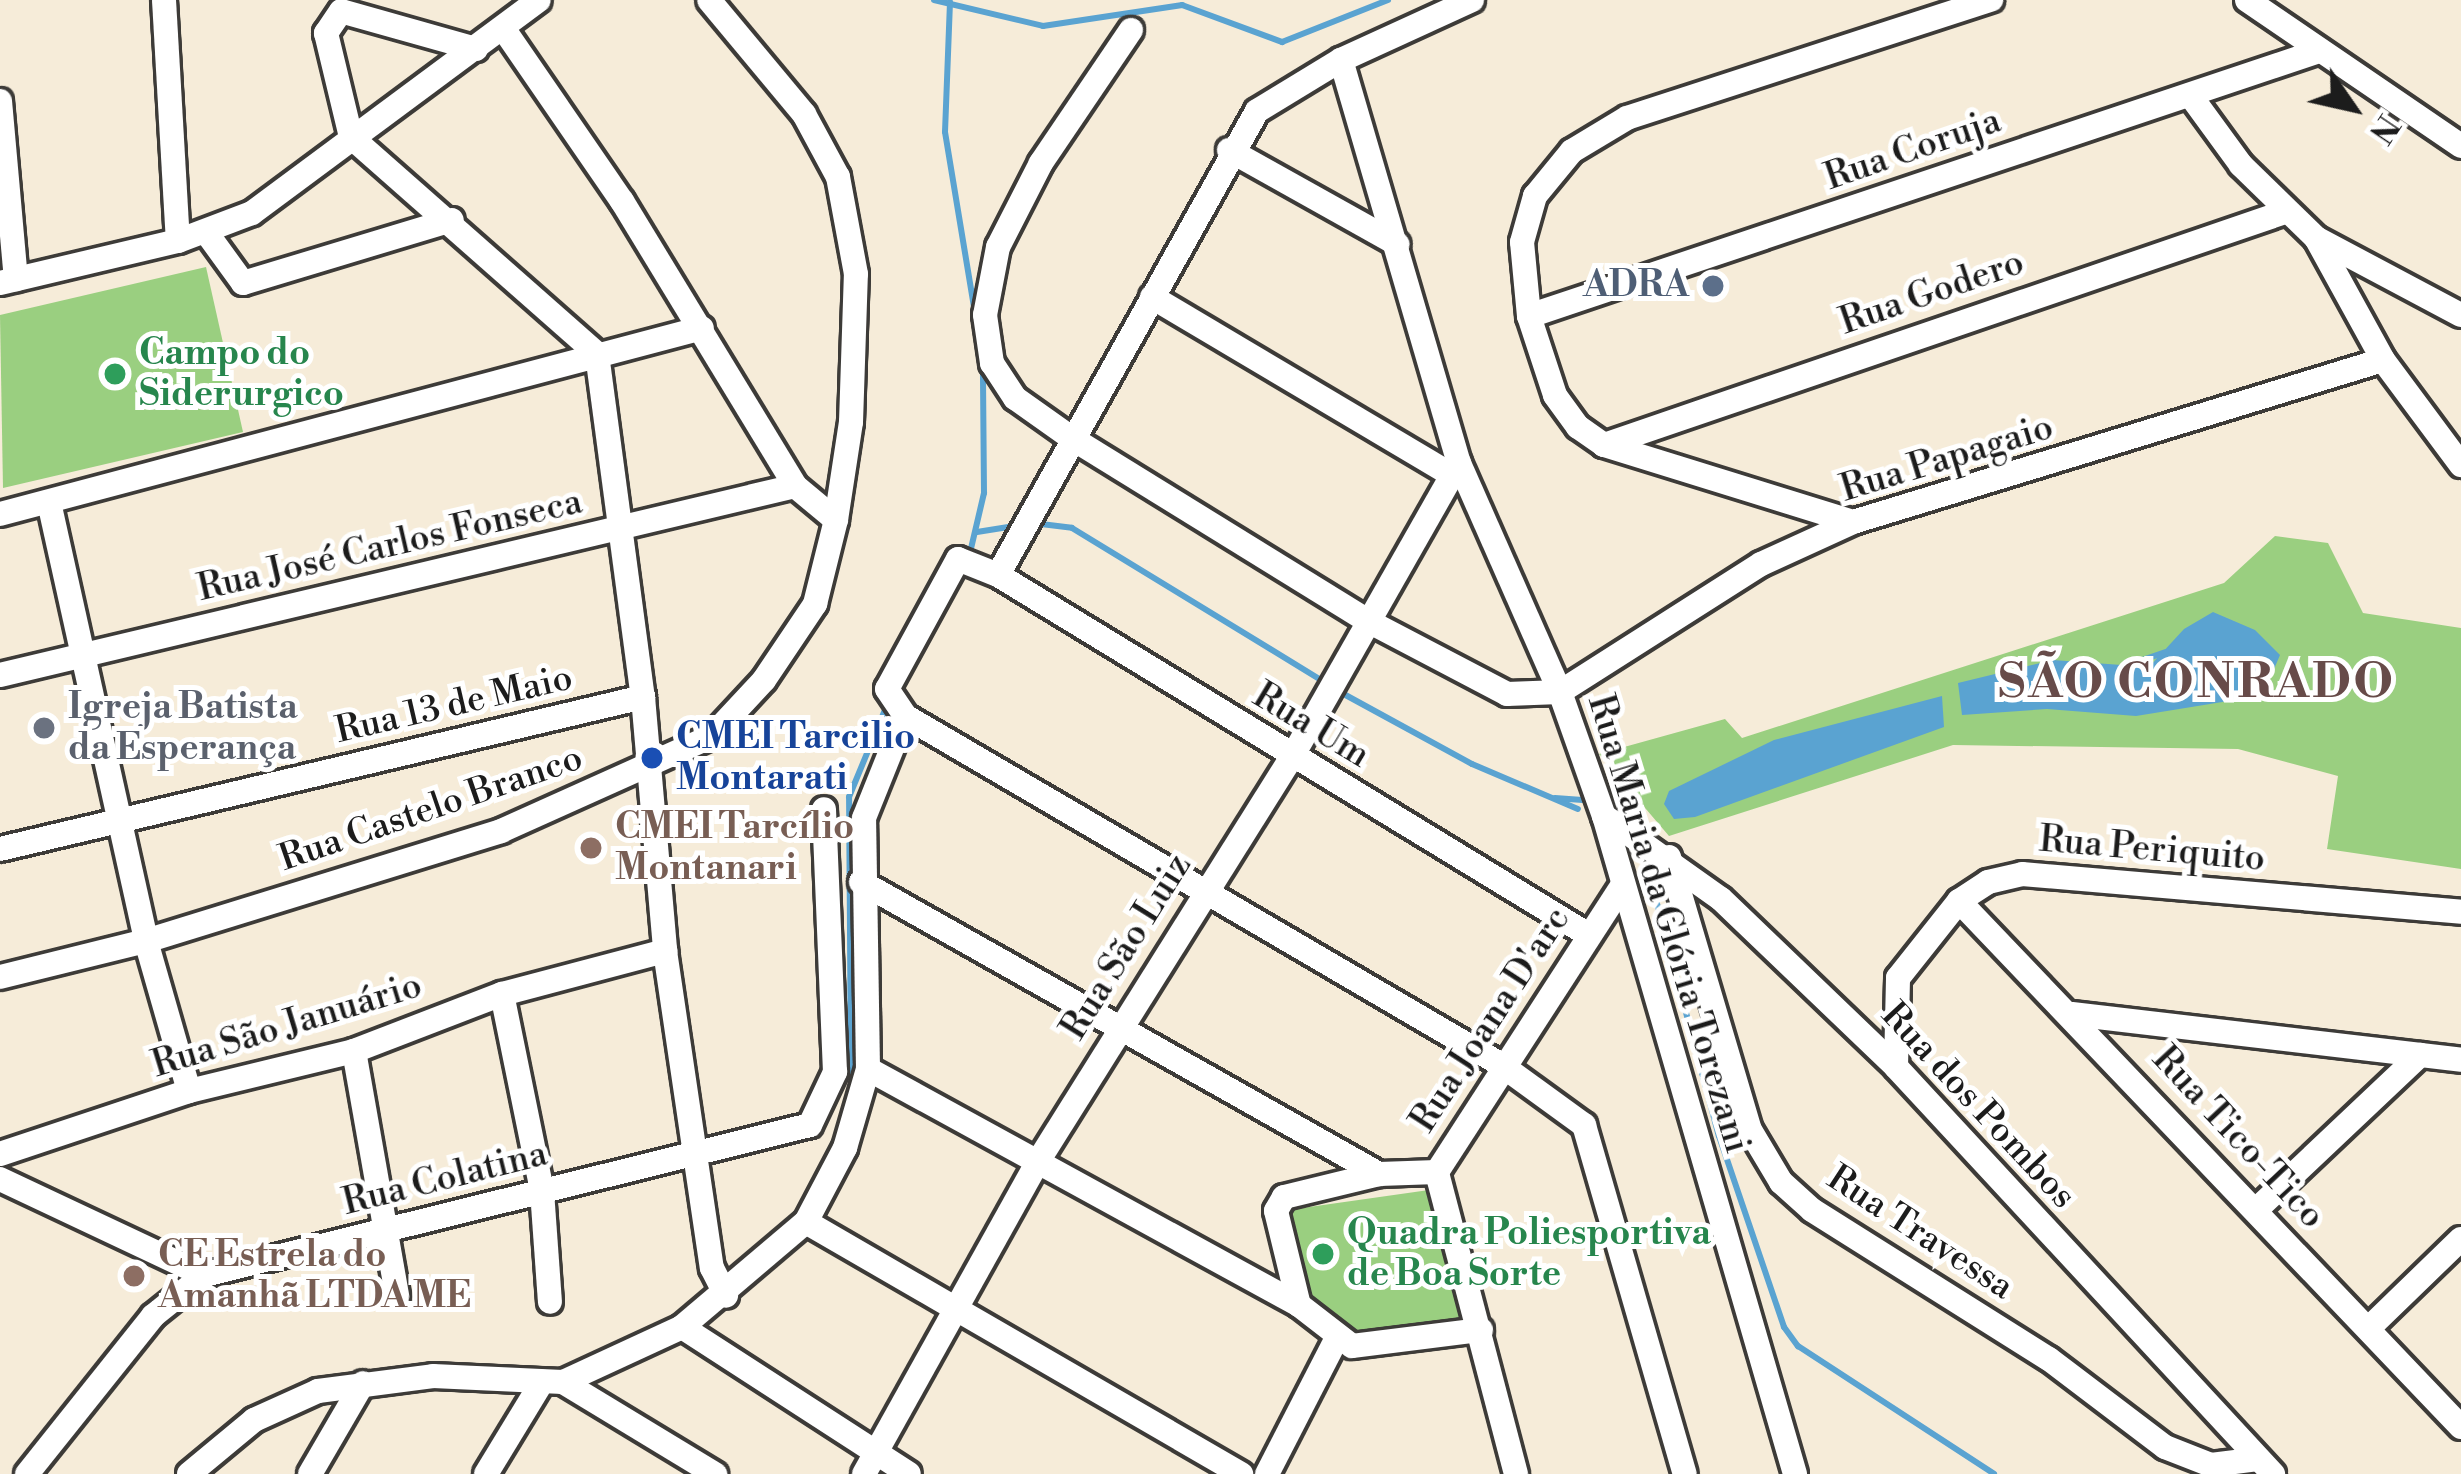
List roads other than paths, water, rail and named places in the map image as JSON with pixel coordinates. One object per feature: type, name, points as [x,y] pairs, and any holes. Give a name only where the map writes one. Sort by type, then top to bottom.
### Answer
[{"type":"street","points":[[164,0],[178,241]]},
{"type":"street","points":[[0,100],[8,281],[178,241],[281,195],[351,137],[539,0]]},
{"type":"street","name":"Rua Castelo Branco","points":[[0,977],[146,941],[502,831],[649,769],[712,736],[764,680],[815,604],[836,520],[851,422],[856,274],[838,177],[804,114],[709,0]]},
{"type":"street","points":[[189,1474],[254,1420],[318,1391],[434,1376],[552,1382],[682,1328],[726,1296],[806,1222],[844,1148],[868,1069],[861,882],[864,818],[897,706],[958,559],[998,575],[1229,150],[1257,110],[1341,60],[1472,0]]},
{"type":"street","points":[[1853,522],[1604,445],[1556,395],[1529,316],[1522,242],[1535,196],[1572,151],[1627,118],[1991,0]]},
{"type":"street","points":[[2247,0],[2461,146]]},
{"type":"street","points":[[476,49],[341,11],[326,33],[351,137],[452,220],[597,354],[643,697],[665,951],[712,1268],[726,1296]]},
{"type":"street","points":[[503,28],[702,328],[795,486],[836,520]]},
{"type":"street","points":[[1131,30],[1041,163],[998,247],[985,315],[992,363],[1015,398],[1070,437],[1368,621],[1508,694],[1560,692]]},
{"type":"street","name":"Rua Coruja","points":[[1529,316],[2319,51]]},
{"type":"street","name":"Rua Maria da Glória Torezani","points":[[1341,60],[1396,244],[1454,468],[1560,692],[1604,817],[1795,1474]]},
{"type":"street","points":[[2190,95],[2285,212],[2316,238],[2461,314]]},
{"type":"street","points":[[1229,150],[1396,244]]},
{"type":"street","name":"Rua Godero","points":[[1604,445],[2285,212]]},
{"type":"street","points":[[206,232],[243,284],[452,220]]},
{"type":"street","points":[[2316,238],[2383,361],[2461,465]]},
{"type":"street","points":[[1152,297],[1454,468]]},
{"type":"street","points":[[0,514],[702,328]]},
{"type":"street","name":"Rua Papagaio","points":[[1560,692],[1761,564],[1853,522],[2383,361]]},
{"type":"street","name":"Rua São Luiz","points":[[869,1464],[1037,1163],[1206,887],[1292,757],[1454,468]]},
{"type":"street","name":"Rua José Carlos Fonseca","points":[[0,675],[795,486]]},
{"type":"street","points":[[49,502],[146,941],[189,1091]]},
{"type":"street","name":"Rua Um","points":[[998,575],[1587,934]]},
{"type":"street","name":"Rua 13 de Maio","points":[[0,849],[643,697]]},
{"type":"street","points":[[897,706],[1500,1064],[1584,1125],[1598,1151],[1684,1474]]},
{"type":"street","name":"Rua Colatina","points":[[27,1474],[153,1316],[204,1275],[799,1130],[820,1116],[835,1072],[824,809]]},
{"type":"street","name":"Rua dos Pombos","points":[[1604,817],[1669,856],[1896,1067],[2265,1467]]},
{"type":"street","name":"Rua Travessa","points":[[1669,856],[1750,1130],[1781,1182],[1812,1210],[2049,1358],[2164,1447],[2211,1465],[2265,1467]]},
{"type":"street","name":"Rua Periquito","points":[[1896,1067],[1898,978],[1959,901],[1988,882],[2022,874],[2461,912]]},
{"type":"street","points":[[861,882],[1378,1174]]},
{"type":"street","name":"Rua Joana D'arc","points":[[1516,1474],[1437,1172],[1500,1064],[1621,888]]},
{"type":"street","name":"Rua Tico-Tico","points":[[1959,901],[2072,1014],[2461,1427]]},
{"type":"street","name":"Rua São Januário","points":[[0,1154],[189,1091],[354,1051],[502,994],[665,951]]},
{"type":"street","points":[[502,994],[542,1191],[550,1302]]},
{"type":"street","points":[[2072,1014],[2461,1060]]},
{"type":"street","points":[[354,1051],[397,1296]]},
{"type":"street","points":[[2256,1210],[2420,1055]]},
{"type":"street","points":[[868,1069],[1299,1305],[1336,1340],[1369,1347],[1481,1330]]},
{"type":"street","points":[[1299,1305],[1277,1203],[1378,1174],[1437,1172]]},
{"type":"street","points":[[0,1179],[204,1275]]},
{"type":"street","points":[[806,1222],[958,1304],[1241,1474]]},
{"type":"street","points":[[2369,1328],[2461,1239]]},
{"type":"street","points":[[682,1328],[869,1464],[910,1474]]},
{"type":"street","points":[[1267,1474],[1336,1340]]},
{"type":"street","points":[[552,1382],[679,1465],[716,1474]]},
{"type":"street","points":[[487,1474],[552,1382]]},
{"type":"street","points":[[310,1474],[362,1383]]},
{"type":"water","points":[[2213,612],[2255,630],[2280,655],[2269,681],[2247,698],[2136,716],[2047,709],[1962,715],[1958,683],[2053,660],[2149,667],[2184,629]]},
{"type":"water","points":[[1942,696],[1944,727],[1695,817],[1674,819],[1664,804],[1669,791],[1774,740]]},
{"type":"waterway","points":[[934,0],[1043,26],[1182,5],[1282,42],[1388,0]]},
{"type":"waterway","points":[[950,2],[945,132],[975,314]]},
{"type":"waterway","points":[[969,557],[984,493],[983,368]]},
{"type":"waterway","points":[[1033,523],[1072,528],[1324,682]]},
{"type":"waterway","points":[[977,532],[1015,526]]},
{"type":"waterway","points":[[911,669],[934,628]]},
{"type":"waterway","points":[[2122,667],[2166,652]]},
{"type":"waterway","points":[[1340,692],[1472,764],[1578,809]]},
{"type":"waterway","points":[[851,1074],[849,797],[887,705]]},
{"type":"waterway","points":[[1555,798],[1586,800]]},
{"type":"waterway","points":[[1647,866],[1719,1136],[1784,1327],[1798,1346],[1994,1474]]},
{"type":"place","name":"ADRA","points":[[1713,286]]},
{"type":"place","name":"Campo do Siderurgico","points":[[115,374]]},
{"type":"place","name":"Igreja Batista da Esperança","points":[[44,728]]},
{"type":"place","name":"CMEI Tarcilio Montarati","points":[[652,758]]},
{"type":"place","name":"CMEI Tarcílio Montanari","points":[[591,848]]},
{"type":"place","name":"Quadra Poliesportiva de Boa Sorte","points":[[1323,1254]]},
{"type":"place","name":"CE Estrela do Amanhã LTDA ME","points":[[134,1276]]},
{"type":"district","name":"SÃO CONRADO","points":[[2197,684]]}]
